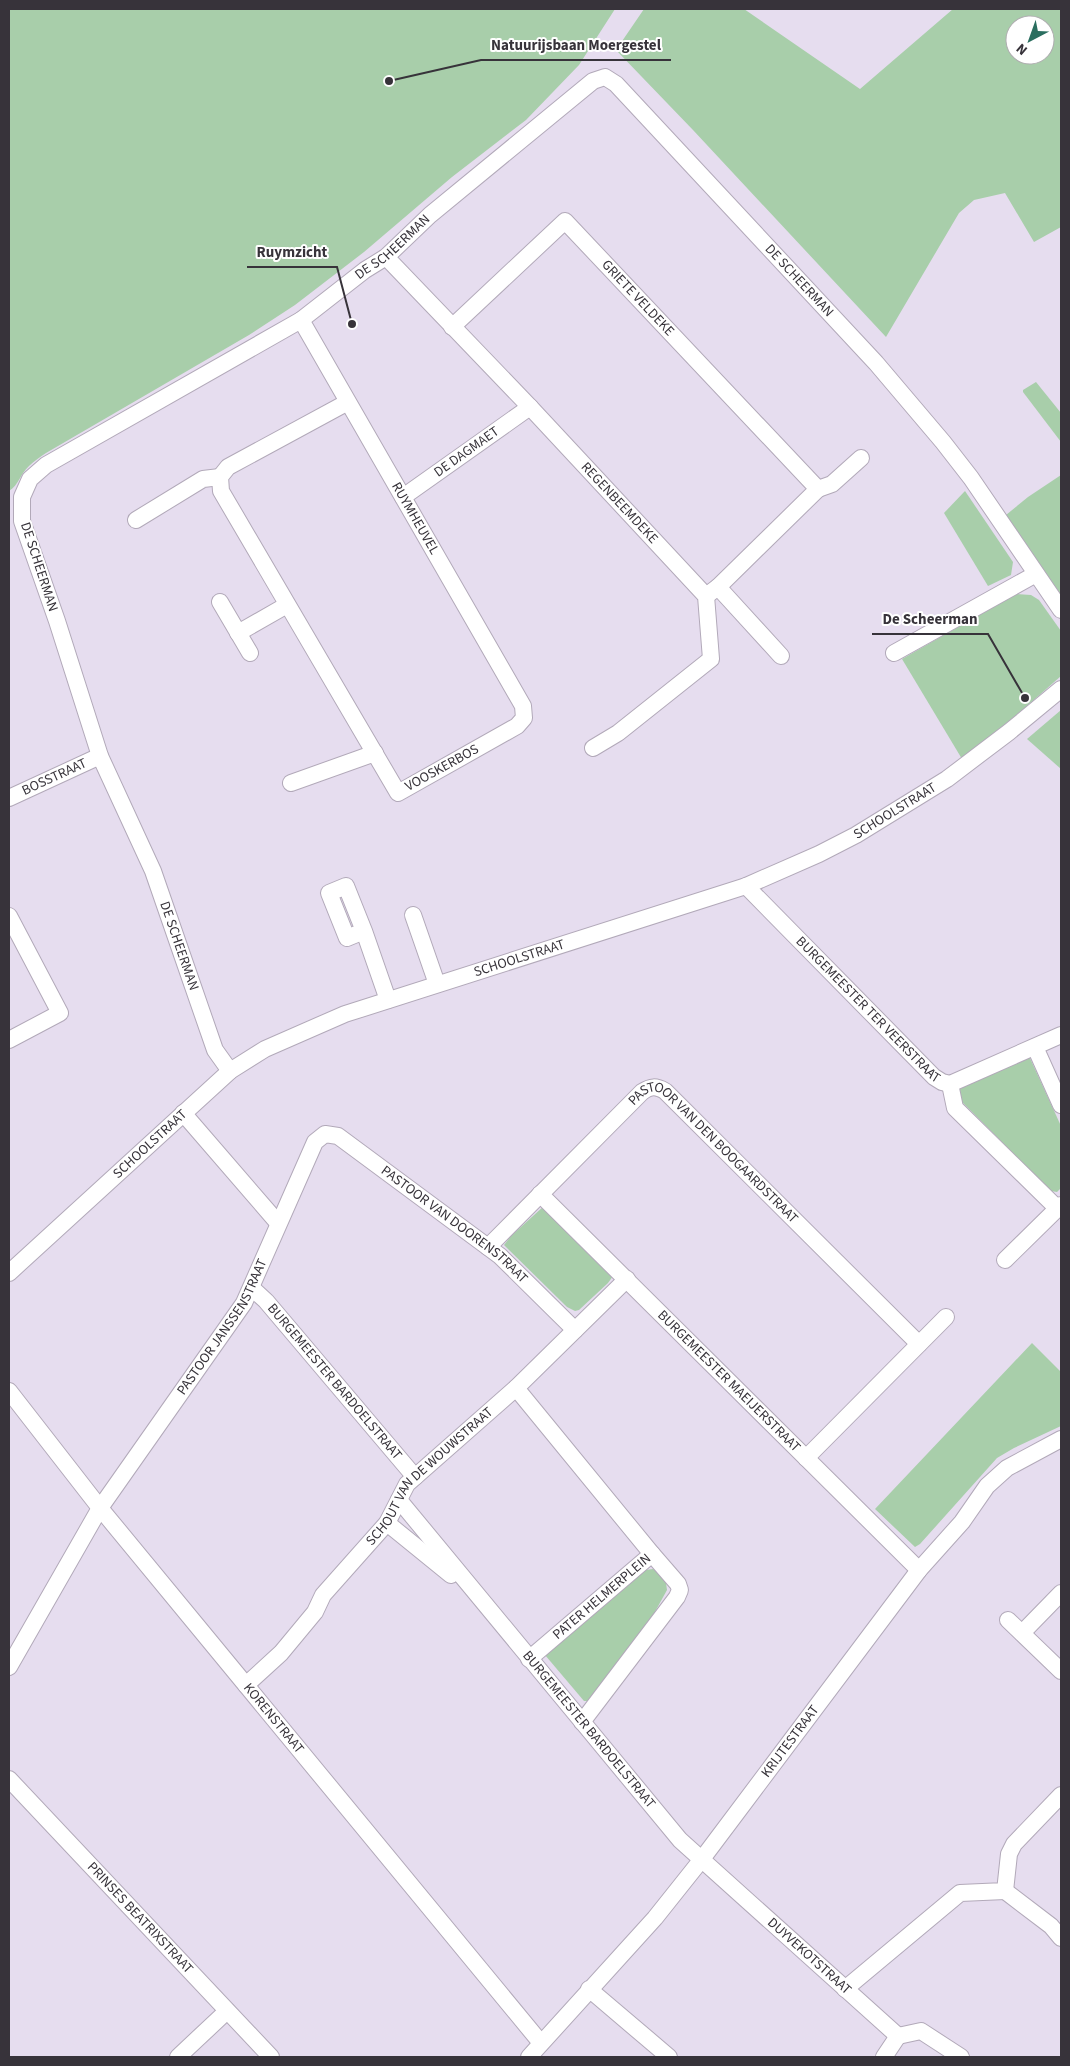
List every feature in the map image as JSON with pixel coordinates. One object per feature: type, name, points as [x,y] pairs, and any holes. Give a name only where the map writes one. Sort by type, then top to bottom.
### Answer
[{"type":"street","name":"DE SCHEERMAN","points":[[230,1071],[215,1050],[153,871],[100,756],[60,630],[22,521],[22,497],[30,479],[46,465],[301,320],[364,270],[386,257],[493,162],[593,81],[605,77],[616,84],[876,363],[965,470],[1061,610]]},
{"type":"street","name":"GRIETE VELDEKE","points":[[452,327],[565,221],[818,489]]},
{"type":"street","name":"REGENBEEMDEKE","points":[[386,257],[530,407],[712,591],[781,656]]},
{"type":"street","name":"RUYMHEUVEL","points":[[301,320],[523,706],[524,718]]},
{"type":"street","points":[[136,520],[203,479],[220,477],[228,466],[348,402]]},
{"type":"street","name":"DE DAGMAET","points":[[403,497],[530,407]]},
{"type":"street","points":[[593,748],[618,733],[711,659],[712,591],[818,489],[832,484],[861,458]]},
{"type":"street","name":"VOOSKERBOS","points":[[220,477],[221,491],[398,793],[517,726],[524,718]]},
{"type":"street","points":[[894,653],[1036,574]]},
{"type":"street","points":[[220,602],[250,654]]},
{"type":"street","points":[[238,633],[287,605]]},
{"type":"street","name":"SCHOOLSTRAAT","points":[[9,1273],[230,1071],[265,1049],[345,1014],[746,886],[819,854],[856,835],[947,779],[1009,732],[1061,689]]},
{"type":"street","points":[[291,783],[375,753]]},
{"type":"street","name":"BOSSTRAAT","points":[[9,798],[100,756]]},
{"type":"street","name":"BURGEMEESTER TER VEERSTRAAT","points":[[746,886],[934,1077],[942,1082],[950,1084],[1061,1036]]},
{"type":"street","points":[[413,915],[437,984]]},
{"type":"street","points":[[9,916],[60,1013],[9,1040]]},
{"type":"street","points":[[364,931],[388,1000]]},
{"type":"street","points":[[1036,1047],[1061,1105]]},
{"type":"street","points":[[950,1084],[955,1108],[1060,1207],[1005,1260]]},
{"type":"street","name":"PASTOOR VAN DEN BOOGAARDSTRAAT","points":[[488,1247],[642,1092],[649,1087],[658,1087],[665,1091],[919,1344]]},
{"type":"street","points":[[183,1113],[278,1224]]},
{"type":"street","name":"PASTOOR JANSSENSTRAAT","points":[[9,1667],[100,1508],[239,1311],[252,1288],[315,1142],[325,1134]]},
{"type":"street","name":"PASTOOR VAN DOORENSTRAAT","points":[[325,1134],[338,1136],[500,1256],[575,1330]]},
{"type":"street","name":"BURGEMEESTER MAEIJERSTRAAT","points":[[540,1194],[919,1570]]},
{"type":"street","name":"SCHOUT VAN DE WOUWSTRAAT","points":[[246,1685],[281,1653],[315,1612],[323,1595],[387,1523],[407,1484],[516,1388],[626,1279]]},
{"type":"street","name":"BURGEMEESTER BARDOELSTRAAT","points":[[252,1288],[266,1300],[415,1477]]},
{"type":"street","points":[[806,1458],[946,1317]]},
{"type":"street","points":[[516,1388],[652,1554]]},
{"type":"street","name":"KORENSTRAAT","points":[[9,1390],[100,1508],[541,2043]]},
{"type":"street","name":"KRIJTESTRAAT","points":[[529,2057],[655,1918],[702,1859],[919,1570],[962,1522],[987,1486],[1008,1468],[1061,1439]]},
{"type":"street","name":"BURGEMEESTER BARDOELSTRAAT","points":[[399,1500],[477,1597],[680,1840],[702,1859]]},
{"type":"street","name":"BURGEMEESTER BARDOELSTRAAT","points":[[387,1523],[477,1597]]},
{"type":"street","name":"PATER HELMERPLEIN","points":[[529,1659],[652,1554],[678,1584],[680,1590],[677,1597],[582,1722]]},
{"type":"street","points":[[1022,1632],[1061,1593]]},
{"type":"street","points":[[1008,1620],[1061,1671]]},
{"type":"street","name":"PRINSES BEATRIXSTRAAT","points":[[9,1779],[271,2057]]},
{"type":"street","points":[[1005,1891],[1009,1854],[1014,1844],[1061,1794]]},
{"type":"street","name":"DUYVEKOTSTRAAT","points":[[702,1859],[898,2036]]},
{"type":"street","points":[[845,1989],[960,1893],[1005,1891],[1051,1926],[1061,1938]]},
{"type":"street","points":[[589,1989],[669,2057]]},
{"type":"street","points":[[178,2057],[227,2011]]},
{"type":"street","points":[[884,2057],[898,2036],[921,2031],[960,2057]]},
{"type":"green space","points":[[9,9],[615,9],[579,65],[526,120],[452,177],[364,252],[295,305],[249,335],[33,462],[9,491]]},
{"type":"green space","points":[[644,9],[744,9],[860,89],[953,9],[1061,9],[1061,227],[1034,242],[1005,193],[974,200],[959,213],[886,337],[616,50]]},
{"type":"green space","points":[[1036,382],[1061,413],[1061,442],[1023,392],[1023,390]]},
{"type":"green space","points":[[1061,475],[1061,595],[1006,515],[1028,497]]},
{"type":"green space","points":[[965,491],[1013,562],[1011,575],[988,586],[944,513]]},
{"type":"green space","points":[[1016,594],[1031,595],[1039,600],[1061,631],[1061,676],[962,759],[902,659]]},
{"type":"green space","points":[[1061,710],[1061,769],[1027,739]]},
{"type":"green space","points":[[1029,1056],[1061,1126],[1061,1188],[1057,1192],[1051,1191],[954,1094],[964,1083]]},
{"type":"green space","points":[[544,1206],[613,1276],[579,1310],[575,1311],[567,1307],[504,1245],[511,1236]]},
{"type":"green space","points":[[1032,1343],[1061,1372],[1061,1426],[997,1458],[920,1544],[915,1547],[875,1509]]},
{"type":"green space","points":[[653,1569],[661,1574],[666,1583],[667,1590],[651,1619],[589,1701],[584,1701],[545,1655],[645,1570]]},
{"type":"place","name":"Natuurijsbaan Moergestel","points":[[389,81]]},
{"type":"place","name":"Ruymzicht","points":[[352,324]]},
{"type":"place","name":"De Scheerman","points":[[1025,698]]}]
